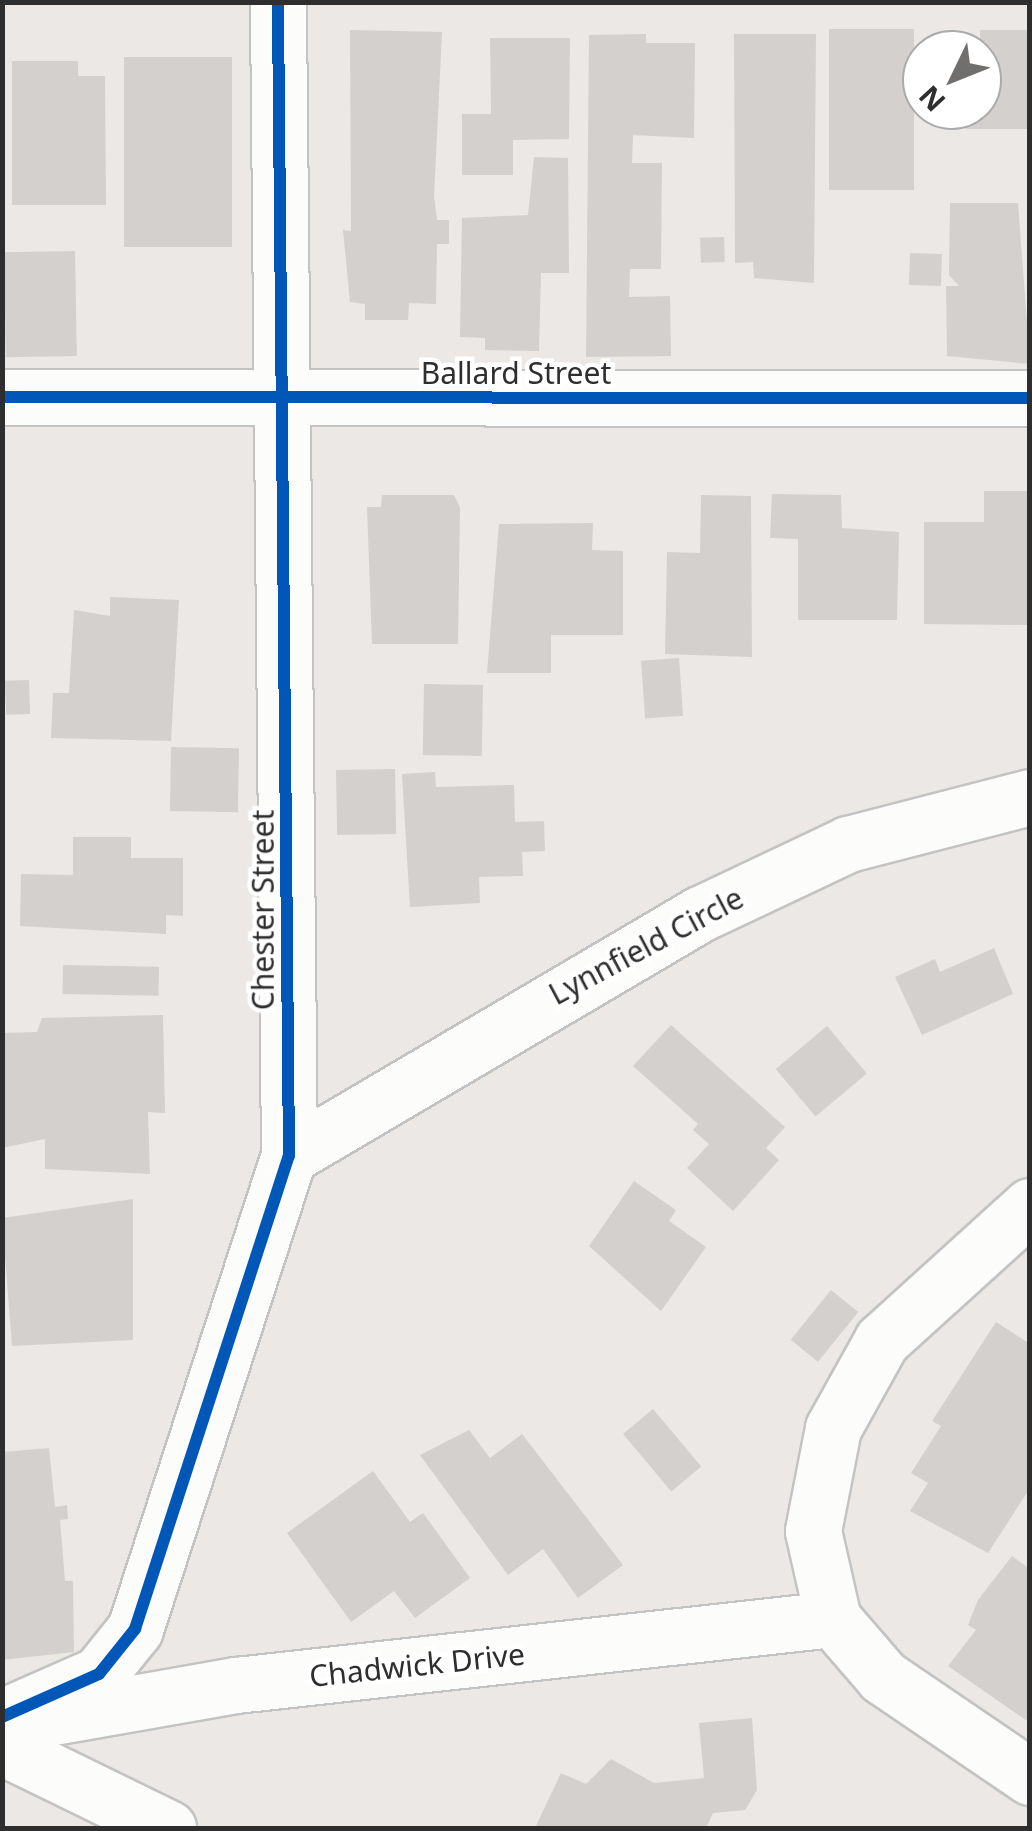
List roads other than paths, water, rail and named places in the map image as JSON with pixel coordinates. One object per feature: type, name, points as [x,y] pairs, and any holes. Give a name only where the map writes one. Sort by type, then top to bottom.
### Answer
[{"type":"street","name":"Chester Street","points":[[2,1717],[99,1674],[135,1629],[288,1156],[286,398],[278,2]]},
{"type":"street","name":"Ballard Street","points":[[2,397],[1030,398]]},
{"type":"street","name":"Lynnfield Circle","points":[[288,1156],[700,914],[848,844],[1030,796]]},
{"type":"street","points":[[1030,1206],[882,1340],[833,1428],[814,1531],[833,1619],[883,1677],[1030,1776]]},
{"type":"street","name":"Chadwick Drive","points":[[2,1726],[236,1684],[833,1619]]},
{"type":"street","points":[[2,1747],[168,1828]]}]
